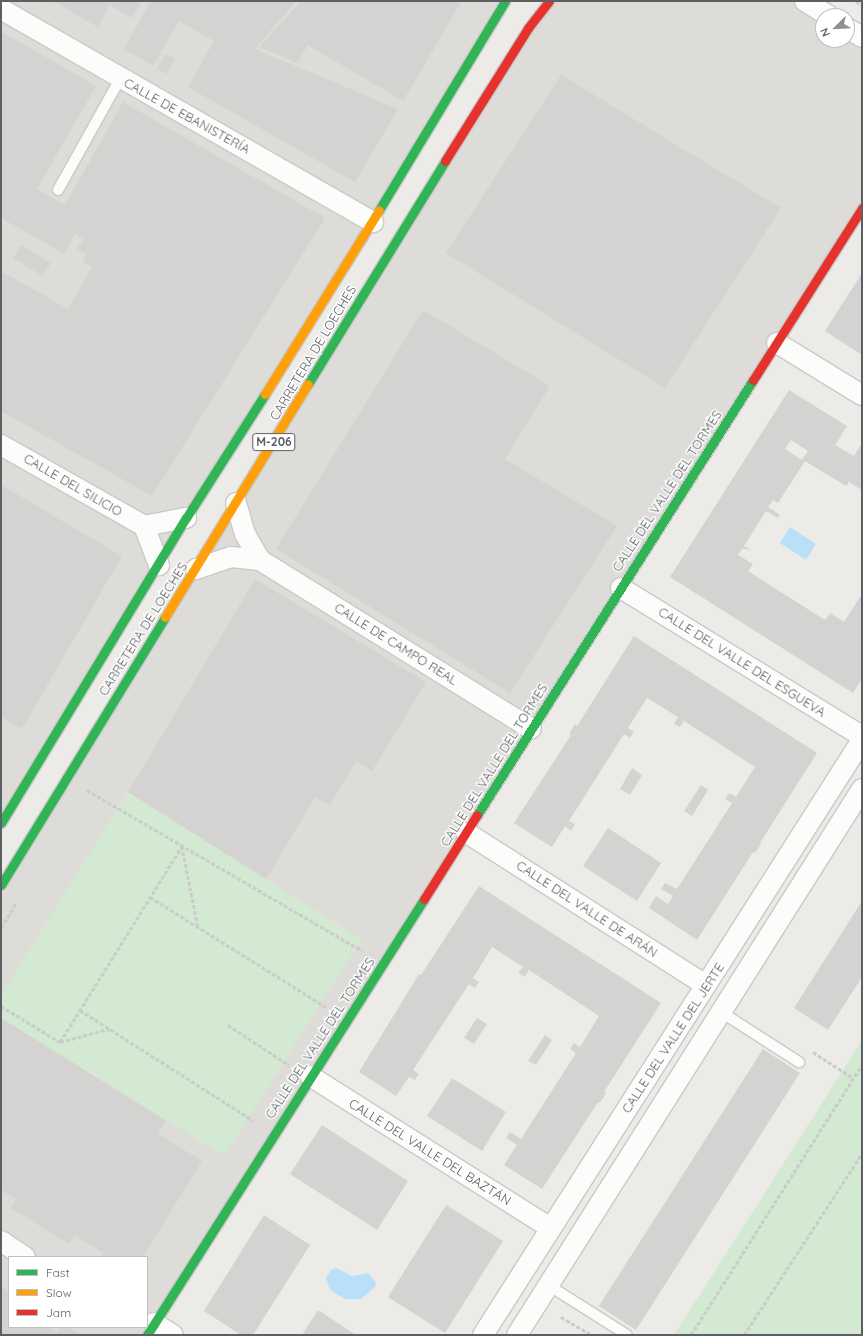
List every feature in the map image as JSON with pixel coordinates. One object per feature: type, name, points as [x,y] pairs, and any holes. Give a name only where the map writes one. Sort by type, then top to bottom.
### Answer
[{"type":"main road","name":"CARRETERA DE LOECHES","points":[[1,823],[159,565],[186,518],[373,222],[506,1]]},
{"type":"main road","name":"CARRETERA DE LOECHES","points":[[1,884],[528,28],[549,1]]},
{"type":"main road","name":"CALLE DEL VALLE DEL TORMES","points":[[150,1331],[310,1076],[467,833],[531,729],[862,208]]},
{"type":"street","points":[[805,1],[816,8]]},
{"type":"street","name":"CALLE DE EBANISTERÍA","points":[[1,9],[120,79],[373,222]]},
{"type":"street","points":[[777,343],[862,395]]},
{"type":"street","name":"CALLE DEL SILICIO","points":[[1,445],[144,526]]},
{"type":"street","name":"CALLE DE CAMPO REAL","points":[[236,503],[245,534],[260,560]]},
{"type":"street","points":[[159,565],[144,526],[186,518]]},
{"type":"street","name":"CALLE DE CAMPO REAL","points":[[196,569],[231,558],[260,560],[531,729]]},
{"type":"street","name":"CALLE DEL VALLE DEL ESGUEVA","points":[[621,588],[862,736]]},
{"type":"street","name":"CALLE DEL VALLE DEL JERTE","points":[[484,1335],[550,1228],[862,740]]},
{"type":"street","name":"CALLE DEL VALLE DEL JERTE","points":[[517,1335],[862,789]]},
{"type":"street","name":"CALLE DEL VALLE DE ARÁN","points":[[467,833],[706,985]]},
{"type":"street","name":"CALLE DEL VALLE DEL BAZTÁN","points":[[310,1076],[550,1228]]},
{"type":"street","points":[[1,1241],[24,1256]]},
{"type":"street","points":[[139,1328],[173,1335]]},
{"type":"lane","points":[[58,190],[120,79]]},
{"type":"lane","points":[[721,1012],[799,1062]]},
{"type":"lane","points":[[548,1285],[627,1335]]},
{"type":"path","points":[[856,1],[862,4]]},
{"type":"path","points":[[83,796],[87,790],[362,951]]},
{"type":"path","points":[[60,1042],[182,846]]},
{"type":"path","points":[[182,846],[198,927]]},
{"type":"path","points":[[150,897],[326,1007]]},
{"type":"path","points":[[1,928],[17,901]]},
{"type":"path","points":[[1,1006],[60,1042],[109,1028]]},
{"type":"path","points":[[80,1010],[254,1121]]},
{"type":"path","points":[[228,1025],[289,1065]]},
{"type":"path","points":[[691,1335],[862,1064]]},
{"type":"path","points":[[744,1335],[862,1153]]},
{"type":"path","points":[[561,1317],[592,1335]]},
{"type":"shaded area","points":[[1,1],[505,1],[1,823]]},
{"type":"shaded area","points":[[549,1],[805,1],[815,9],[815,48],[855,48],[855,33],[862,37],[862,208],[147,1335],[1,1335],[1,885]]},
{"type":"green space","points":[[128,792],[361,939],[225,1156],[1,1018],[1,995]]},
{"type":"green space","points":[[862,1040],[862,1335],[674,1335],[759,1202]]},
{"type":"water","points":[[790,527],[816,544],[806,560],[780,543]]},
{"type":"water","points":[[337,1268],[352,1276],[368,1273],[376,1282],[375,1287],[361,1299],[345,1299],[330,1290],[326,1278],[331,1270]]},
{"type":"building","points":[[53,1],[142,1],[132,18],[110,5],[98,27]]},
{"type":"building","points":[[151,1],[296,1],[255,49],[398,109],[355,182],[188,87],[214,41],[179,21],[153,66],[124,49]]},
{"type":"building","points":[[301,1],[462,1],[403,101],[308,45],[297,63],[259,47]]},
{"type":"building","points":[[1,31],[96,86],[37,189],[65,205],[123,102],[325,218],[152,496],[1,411],[1,271],[68,309],[92,267],[83,262],[87,254],[77,249],[83,239],[75,234],[64,254],[1,218]]},
{"type":"building","points":[[165,54],[175,59],[167,74],[157,69]]},
{"type":"building","points":[[561,75],[781,208],[665,388],[446,253]]},
{"type":"building","points":[[21,245],[51,263],[43,276],[13,258]]},
{"type":"building","points":[[862,273],[862,355],[825,331]]},
{"type":"building","points":[[423,310],[550,386],[505,459],[617,526],[510,693],[276,549]]},
{"type":"building","points":[[789,390],[847,426],[835,445],[854,456],[862,443],[862,490],[849,482],[846,486],[805,461],[778,503],[773,500],[768,507],[780,515],[778,518],[766,511],[744,546],[752,550],[742,549],[738,555],[753,564],[748,571],[825,620],[830,613],[844,622],[862,594],[862,679],[853,693],[670,577]],"holes":[[[791,440],[808,451],[802,460],[785,449]]]},
{"type":"building","points":[[1,485],[122,556],[22,729],[1,717]]},
{"type":"building","points":[[255,579],[426,682],[372,771],[356,761],[330,805],[315,797],[266,879],[128,792]]},
{"type":"building","points":[[634,636],[817,753],[760,843],[761,844],[755,853],[753,852],[697,940],[649,908],[656,896],[668,904],[673,896],[661,889],[665,883],[677,889],[732,803],[725,799],[730,793],[736,797],[755,767],[684,721],[680,727],[674,724],[678,717],[647,698],[628,728],[634,732],[630,738],[624,734],[569,821],[575,824],[571,831],[565,826],[552,847],[514,823],[571,735],[569,734],[575,724],[577,726]]},
{"type":"building","points":[[632,768],[642,775],[630,795],[620,789]]},
{"type":"building","points":[[701,785],[708,790],[692,816],[684,811]]},
{"type":"building","points":[[608,828],[661,863],[637,901],[583,866]]},
{"type":"building","points":[[479,886],[661,1003],[604,1092],[606,1093],[600,1103],[598,1102],[542,1189],[504,1165],[517,1145],[506,1138],[510,1132],[521,1139],[576,1053],[570,1049],[574,1043],[580,1047],[599,1016],[529,970],[525,977],[518,973],[523,967],[492,947],[473,978],[479,982],[475,988],[469,984],[413,1070],[419,1074],[415,1080],[409,1077],[396,1096],[359,1072],[419,974],[421,975]]},
{"type":"building","points":[[862,901],[862,977],[828,1030],[794,1008]]},
{"type":"building","points":[[1,1018],[166,1121],[158,1134],[202,1161],[144,1256],[102,1256],[104,1253],[75,1235],[69,1244],[11,1208],[16,1199],[1,1190]]},
{"type":"building","points":[[477,1018],[487,1024],[474,1044],[464,1038]]},
{"type":"building","points":[[545,1035],[552,1040],[536,1065],[528,1061]]},
{"type":"building","points":[[763,1049],[800,1073],[636,1330],[599,1306]]},
{"type":"building","points":[[452,1078],[506,1112],[482,1151],[427,1116]]},
{"type":"building","points":[[322,1125],[408,1181],[377,1230],[290,1174]]},
{"type":"building","points":[[446,1205],[503,1241],[445,1333],[388,1297]]},
{"type":"building","points":[[264,1215],[310,1245],[253,1335],[241,1335],[204,1311]]},
{"type":"building","points":[[1,1286],[8,1290],[8,1328],[50,1328],[57,1332],[59,1328],[71,1328],[82,1335],[1,1335]]},
{"type":"building","points":[[318,1310],[356,1335],[302,1335]]},
{"type":"traffic: fast","points":[[379,210],[505,1]]},
{"type":"traffic: fast","points":[[308,384],[445,161]]},
{"type":"traffic: fast","points":[[477,815],[753,380]]},
{"type":"traffic: fast","points":[[1,823],[186,518],[265,394]]},
{"type":"traffic: fast","points":[[1,885],[165,617]]},
{"type":"traffic: fast","points":[[147,1335],[424,899]]},
{"type":"traffic: slow","points":[[265,394],[379,210]]},
{"type":"traffic: slow","points":[[165,617],[308,384]]},
{"type":"traffic: jam","points":[[445,161],[528,28],[549,1]]},
{"type":"traffic: jam","points":[[753,380],[862,208]]},
{"type":"traffic: jam","points":[[424,899],[477,815]]}]
